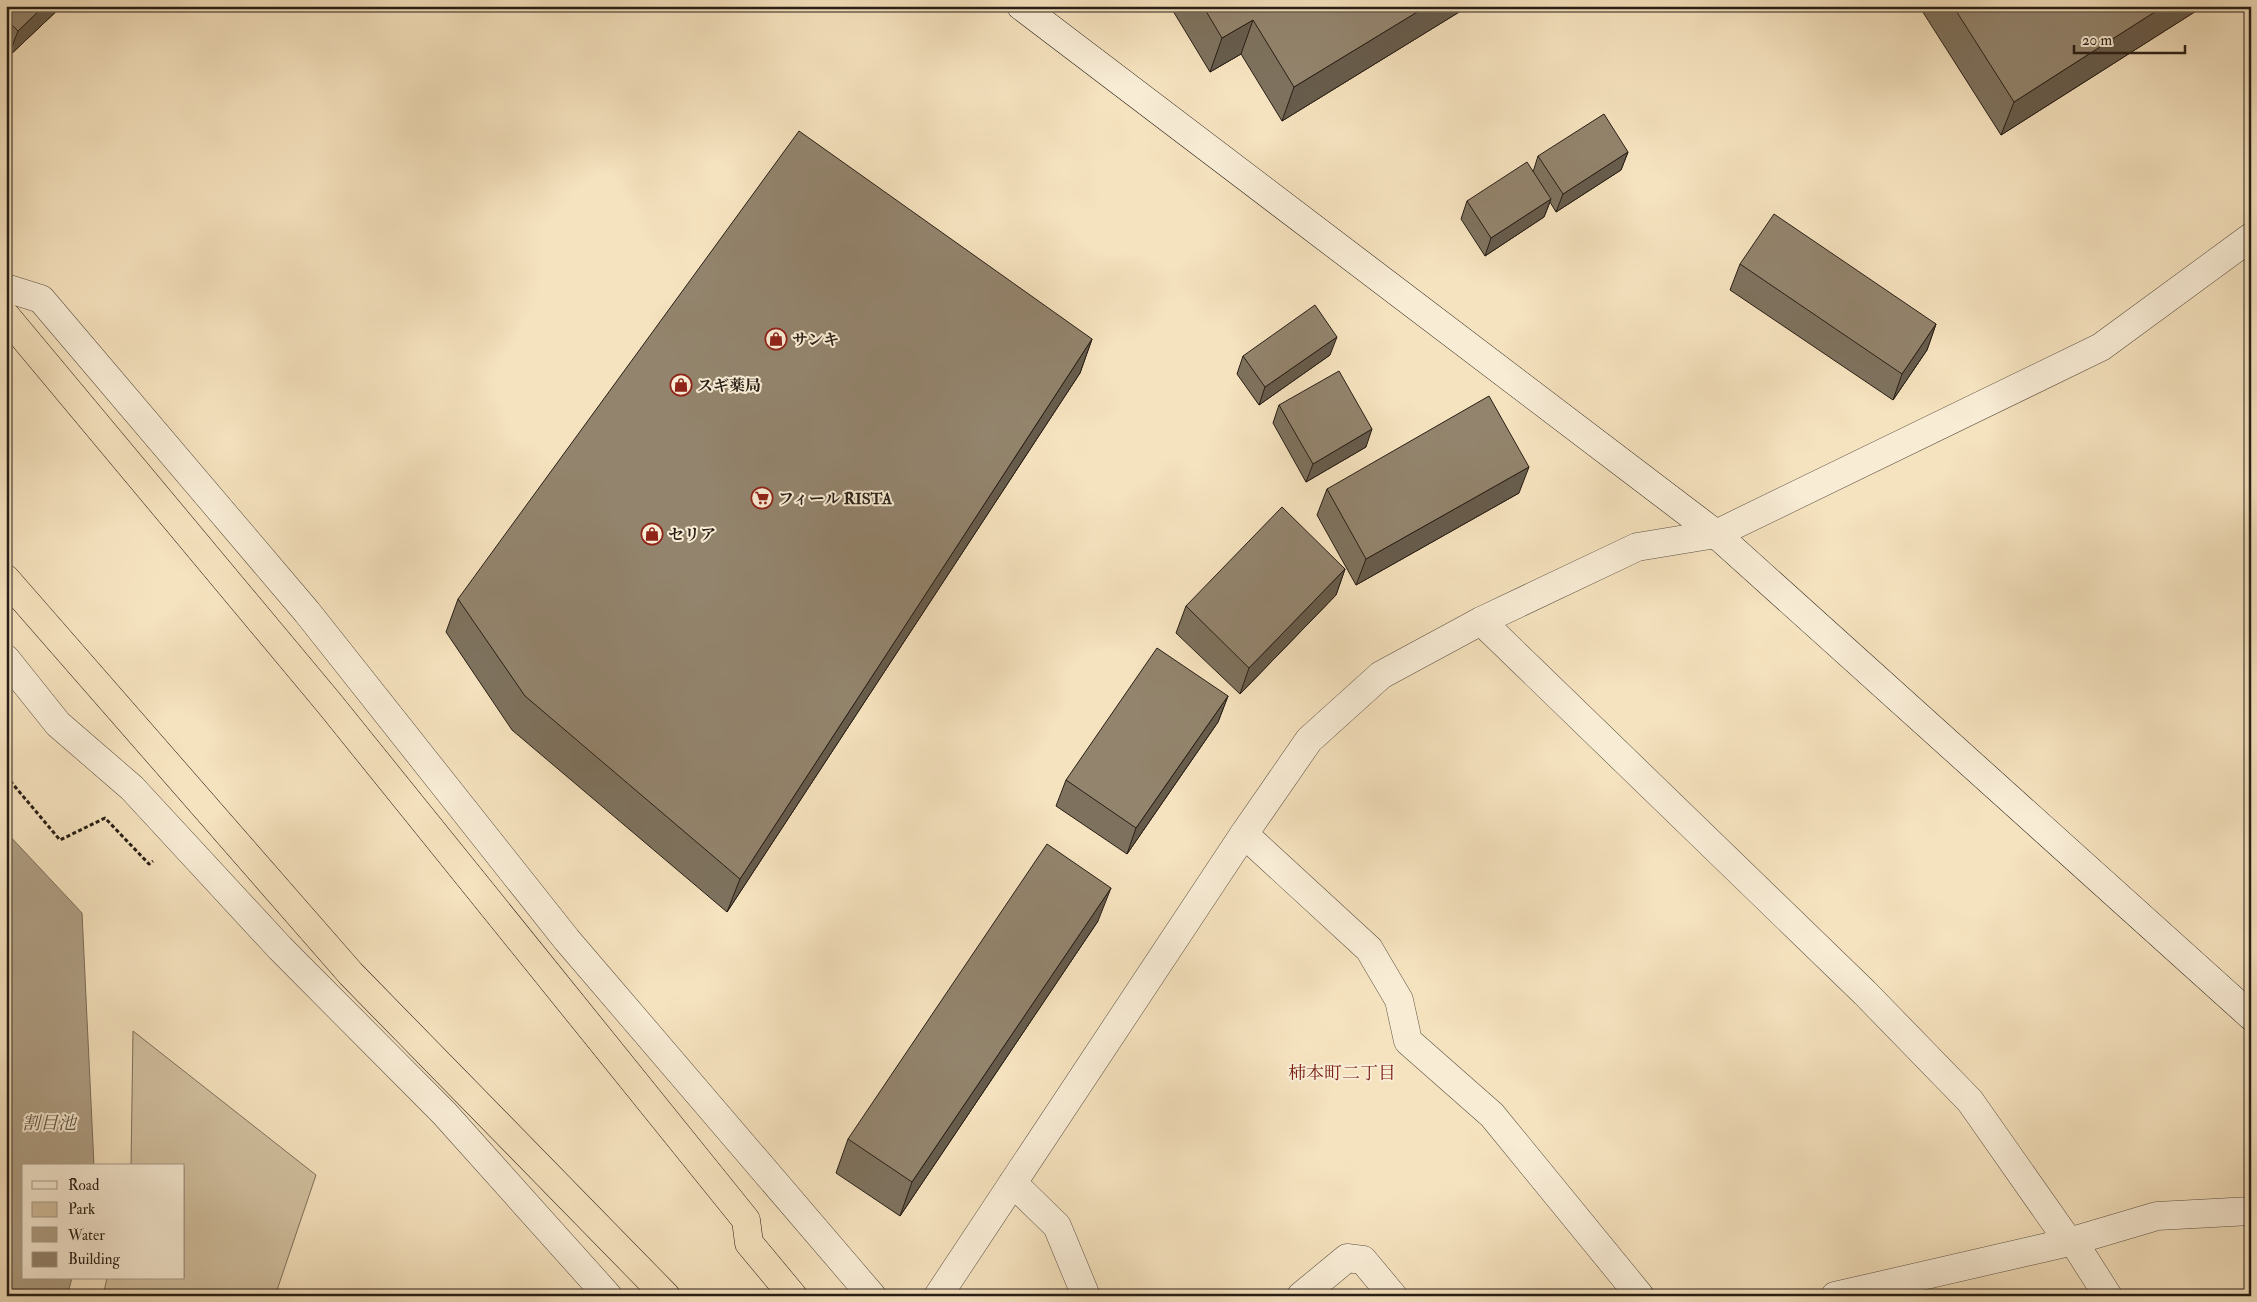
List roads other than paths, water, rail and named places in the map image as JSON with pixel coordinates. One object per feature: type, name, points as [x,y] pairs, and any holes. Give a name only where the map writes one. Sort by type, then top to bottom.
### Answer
[{"type":"highway","points":[[6,316],[329,702],[746,1220],[749,1243],[793,1296]]},
{"type":"highway","points":[[6,579],[351,974],[666,1296]]},
{"type":"street","points":[[1021,6],[1716,534],[2251,1016]]},
{"type":"street","points":[[938,1296],[1244,834],[1310,740],[1381,675],[1481,621],[1637,547],[1716,534],[2101,347],[2251,237]]},
{"type":"street","points":[[6,288],[41,299],[48,306],[308,612],[567,940],[872,1296]]},
{"type":"street","points":[[1481,621],[1865,993],[1970,1101],[2071,1241],[2108,1296]]},
{"type":"street","points":[[6,659],[58,724],[132,788],[280,948],[444,1113],[608,1296]]},
{"type":"street","points":[[1244,834],[1369,949],[1399,1000],[1408,1041],[1492,1115],[1640,1296]]},
{"type":"street","points":[[1013,1183],[1057,1226],[1086,1296]]},
{"type":"street","points":[[1834,1296],[2071,1241],[2157,1216],[2251,1211]]},
{"type":"street","points":[[1301,1296],[1347,1258],[1363,1260],[1393,1296]]},
{"type":"water","name":"割目池","points":[[6,832],[82,913],[94,1164],[22,1164],[22,1280],[71,1280],[67,1296],[6,1296]]},
{"type":"place","name":"サンキ","points":[[776,339]]},
{"type":"place","name":"スギ薬局","points":[[681,385]]},
{"type":"place","name":"フィール RISTA","points":[[762,498]]},
{"type":"place","name":"セリア","points":[[652,534]]},
{"type":"district","name":"柿本町二丁目","points":[[1342,1073]]}]
